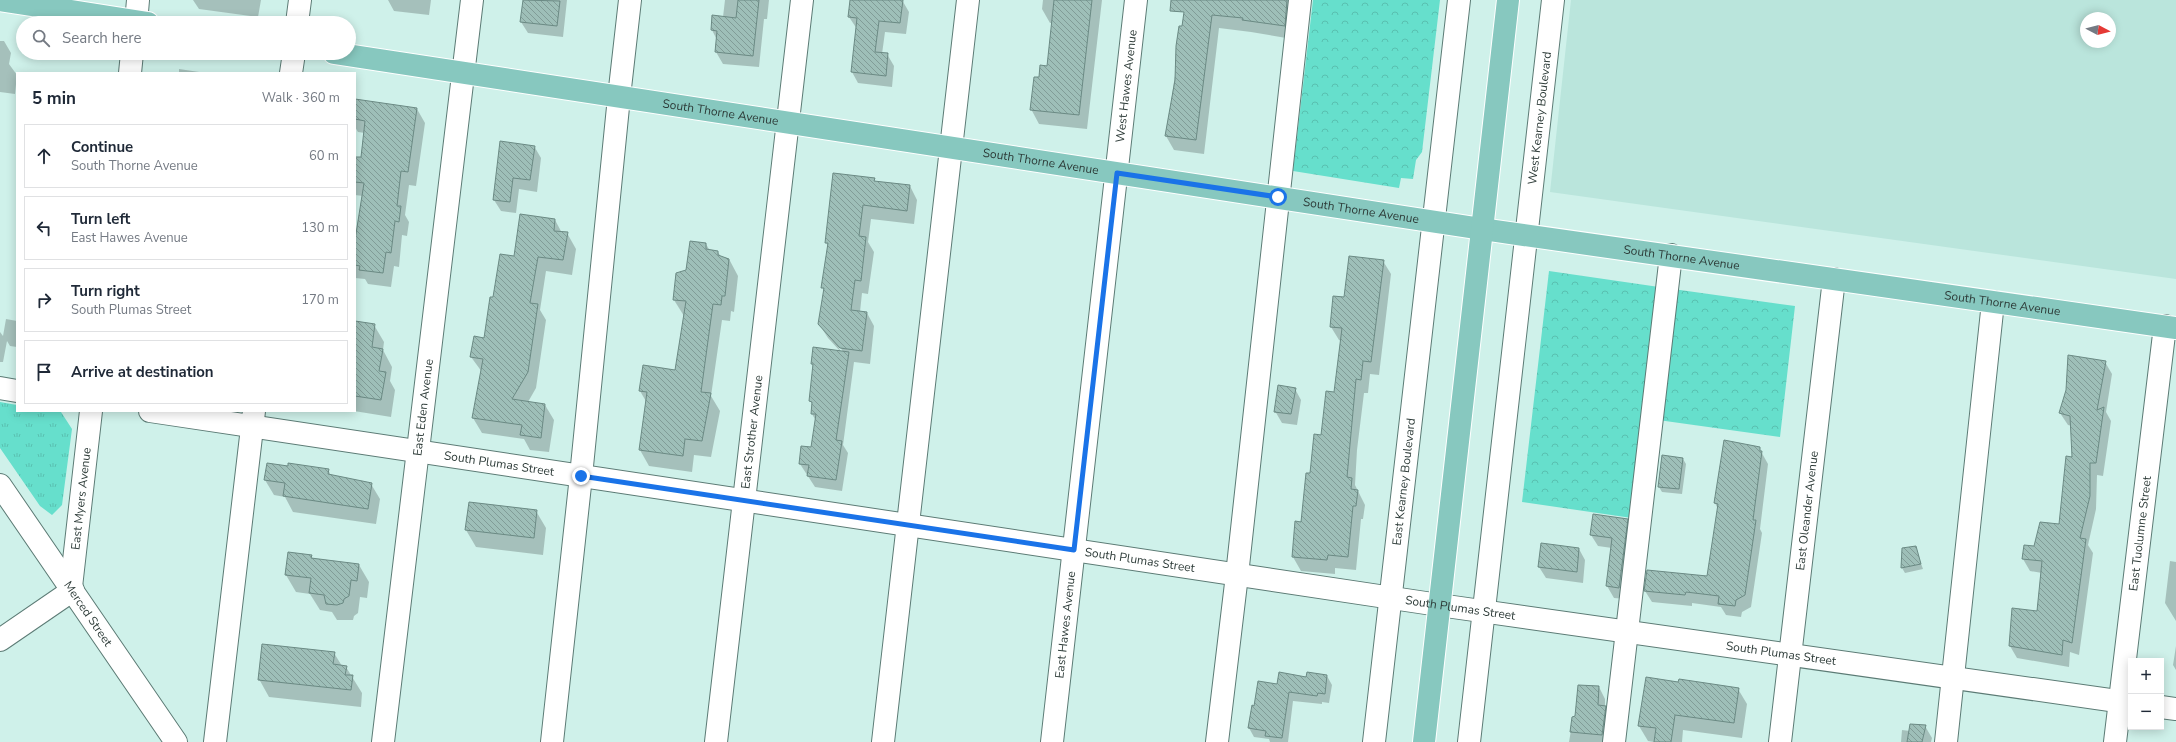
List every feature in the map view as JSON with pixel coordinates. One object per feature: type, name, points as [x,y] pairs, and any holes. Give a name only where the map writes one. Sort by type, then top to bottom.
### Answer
[{"type":"main road","points":[[0,0],[131,16]]},
{"type":"main road","points":[[1424,742],[1508,0]]},
{"type":"main road","name":"South Thorne Avenue","points":[[356,56],[1482,229],[2171,327]]},
{"type":"street","points":[[298,16],[300,0]]},
{"type":"street","name":"East Eden Avenue","points":[[383,742],[472,0]]},
{"type":"street","points":[[552,742],[630,0]]},
{"type":"street","name":"East Strother Avenue","points":[[716,742],[786,122],[802,0]]},
{"type":"street","points":[[883,742],[968,0]]},
{"type":"street","name":"West Hawes Avenue","points":[[1117,173],[1136,0]]},
{"type":"street","points":[[1217,742],[1237,575],[1300,0]]},
{"type":"street","points":[[1433,221],[1459,0]]},
{"type":"street","name":"West Kearney Boulevard","points":[[1527,235],[1553,0]]},
{"type":"street","points":[[130,72],[131,60]]},
{"type":"street","points":[[292,72],[293,60]]},
{"type":"street","name":"East Hawes Avenue","points":[[1052,742],[1117,173]]},
{"type":"street","name":"East Kearney Boulevard","points":[[1374,742],[1433,221]]},
{"type":"street","points":[[1469,742],[1527,235]]},
{"type":"street","points":[[1614,742],[1671,256]]},
{"type":"street","name":"East Oleander Avenue","points":[[1780,742],[1834,279]]},
{"type":"street","points":[[1946,742],[1993,302]]},
{"type":"street","name":"East Tuolumne Street","points":[[2115,742],[2126,702],[2171,327]]},
{"type":"street","points":[[0,388],[16,391]]},
{"type":"street","name":"East Myers Avenue","points":[[72,589],[91,412]]},
{"type":"street","name":"South Plumas Street","points":[[163,412],[253,419],[419,451],[581,476],[1484,612],[2126,702]]},
{"type":"street","points":[[216,742],[253,419]]},
{"type":"street","name":"Merced Street","points":[[0,485],[72,589],[170,740]]},
{"type":"street","points":[[0,640],[72,589]]},
{"type":"street","points":[[2164,707],[2176,709]]},
{"type":"shaded area","points":[[1571,0],[2176,0],[2176,279],[1550,192]]},
{"type":"green space","points":[[1313,0],[1440,0],[1422,152],[1416,160],[1413,179],[1401,178],[1399,188],[1293,171]]},
{"type":"green space","points":[[1549,271],[1659,287],[1632,518],[1522,502]]},
{"type":"green space","points":[[1673,289],[1795,306],[1780,437],[1658,420]]},
{"type":"green space","points":[[0,402],[16,405],[16,412],[61,412],[72,429],[62,505],[52,515],[40,506],[0,448]]},
{"type":"building","points":[[523,0],[560,1],[557,26],[520,22]]},
{"type":"building","points":[[738,0],[759,0],[753,56],[715,52],[717,31],[711,30],[712,15],[736,18]]},
{"type":"building","points":[[850,0],[903,0],[900,23],[879,21],[875,52],[888,53],[886,76],[851,72],[857,18],[848,17]]},
{"type":"building","points":[[1054,0],[1092,0],[1079,115],[1030,110],[1034,77],[1039,77],[1040,65],[1047,66]]},
{"type":"building","points":[[1171,0],[1287,0],[1285,26],[1242,20],[1243,18],[1212,15],[1196,140],[1165,136],[1175,80],[1176,46],[1179,26],[1182,26],[1184,12],[1170,11]]},
{"type":"building","points":[[356,99],[417,108],[408,172],[401,171],[397,206],[401,206],[399,222],[395,221],[391,253],[386,252],[383,273],[359,270],[360,266],[356,265],[356,234],[364,183],[356,182],[356,157],[361,157],[365,121],[356,119]]},
{"type":"building","points":[[500,141],[535,146],[530,180],[513,178],[510,202],[493,200]]},
{"type":"building","points":[[833,173],[875,178],[874,181],[910,185],[907,211],[863,205],[859,236],[866,237],[861,281],[855,280],[851,310],[867,312],[862,351],[840,348],[818,324],[824,288],[821,288],[828,243],[825,243]]},
{"type":"building","points":[[520,214],[555,219],[554,231],[568,232],[563,260],[538,257],[530,303],[538,304],[528,372],[512,399],[545,404],[541,438],[520,435],[522,425],[472,418],[483,359],[470,357],[474,336],[484,338],[490,297],[493,297],[500,254],[514,256]]},
{"type":"building","points":[[690,241],[706,243],[706,249],[718,251],[718,255],[729,259],[725,296],[722,296],[721,305],[713,304],[701,392],[711,393],[702,441],[685,439],[683,456],[639,450],[647,392],[639,391],[643,365],[675,370],[686,301],[673,300],[676,273],[686,270]]},
{"type":"building","points":[[1349,256],[1384,260],[1371,362],[1363,361],[1361,380],[1356,379],[1347,477],[1352,478],[1351,489],[1358,490],[1356,506],[1353,506],[1348,557],[1328,555],[1327,560],[1292,557],[1295,521],[1301,522],[1306,473],[1310,473],[1314,434],[1321,435],[1326,391],[1334,392],[1342,328],[1330,327],[1333,296],[1344,297]]},
{"type":"building","points":[[356,321],[375,324],[372,347],[383,349],[379,371],[386,372],[381,400],[356,396]]},
{"type":"building","points":[[813,347],[849,352],[836,440],[842,441],[836,480],[807,476],[809,465],[799,464],[801,446],[811,447],[816,414],[811,414],[812,402],[809,401],[813,364],[811,364]]},
{"type":"building","points":[[2068,355],[2106,361],[2097,410],[2104,407],[2096,463],[2090,463],[2090,496],[2080,538],[2086,539],[2072,643],[2063,640],[2062,655],[2009,646],[2012,608],[2037,611],[2042,561],[2022,559],[2024,545],[2034,546],[2040,522],[2059,524],[2066,456],[2072,457],[2070,416],[2059,413],[2066,390]]},
{"type":"building","points":[[1278,385],[1296,388],[1291,414],[1274,412]]},
{"type":"building","points":[[1724,440],[1760,447],[1760,451],[1762,451],[1753,520],[1756,520],[1745,595],[1736,600],[1735,606],[1718,604],[1719,596],[1686,592],[1685,595],[1644,591],[1647,570],[1707,576],[1718,504],[1714,503]]},
{"type":"building","points":[[1662,455],[1683,458],[1679,489],[1658,487]]},
{"type":"building","points":[[267,463],[288,466],[288,463],[329,469],[328,474],[372,483],[368,509],[283,496],[285,483],[264,480]]},
{"type":"building","points":[[469,502],[537,510],[534,538],[465,530]]},
{"type":"building","points":[[1593,514],[1628,519],[1619,588],[1606,586],[1612,538],[1590,535]]},
{"type":"building","points":[[1541,543],[1579,548],[1577,572],[1538,567]]},
{"type":"building","points":[[1916,546],[1921,564],[1901,568],[1902,548]]},
{"type":"building","points":[[288,552],[312,555],[311,558],[359,564],[357,581],[351,580],[349,596],[344,599],[343,603],[337,605],[326,604],[324,595],[309,593],[311,578],[285,575]]},
{"type":"building","points":[[262,644],[335,652],[333,664],[347,666],[345,675],[353,675],[351,690],[258,680]]},
{"type":"building","points":[[1279,672],[1306,677],[1307,672],[1327,675],[1325,694],[1318,693],[1317,696],[1289,692],[1282,738],[1265,736],[1266,731],[1248,728],[1252,705],[1254,706],[1258,681],[1277,684]]},
{"type":"building","points":[[1646,677],[1678,682],[1679,679],[1739,688],[1734,723],[1675,715],[1671,742],[1654,742],[1656,728],[1638,726]]},
{"type":"building","points":[[1578,685],[1599,686],[1598,705],[1606,706],[1602,735],[1570,732],[1572,717],[1575,716]]},
{"type":"building","points":[[1910,724],[1926,725],[1922,742],[1907,742]]},
{"type":"route","points":[[581,476],[1074,550],[1117,173],[1278,197]]}]
